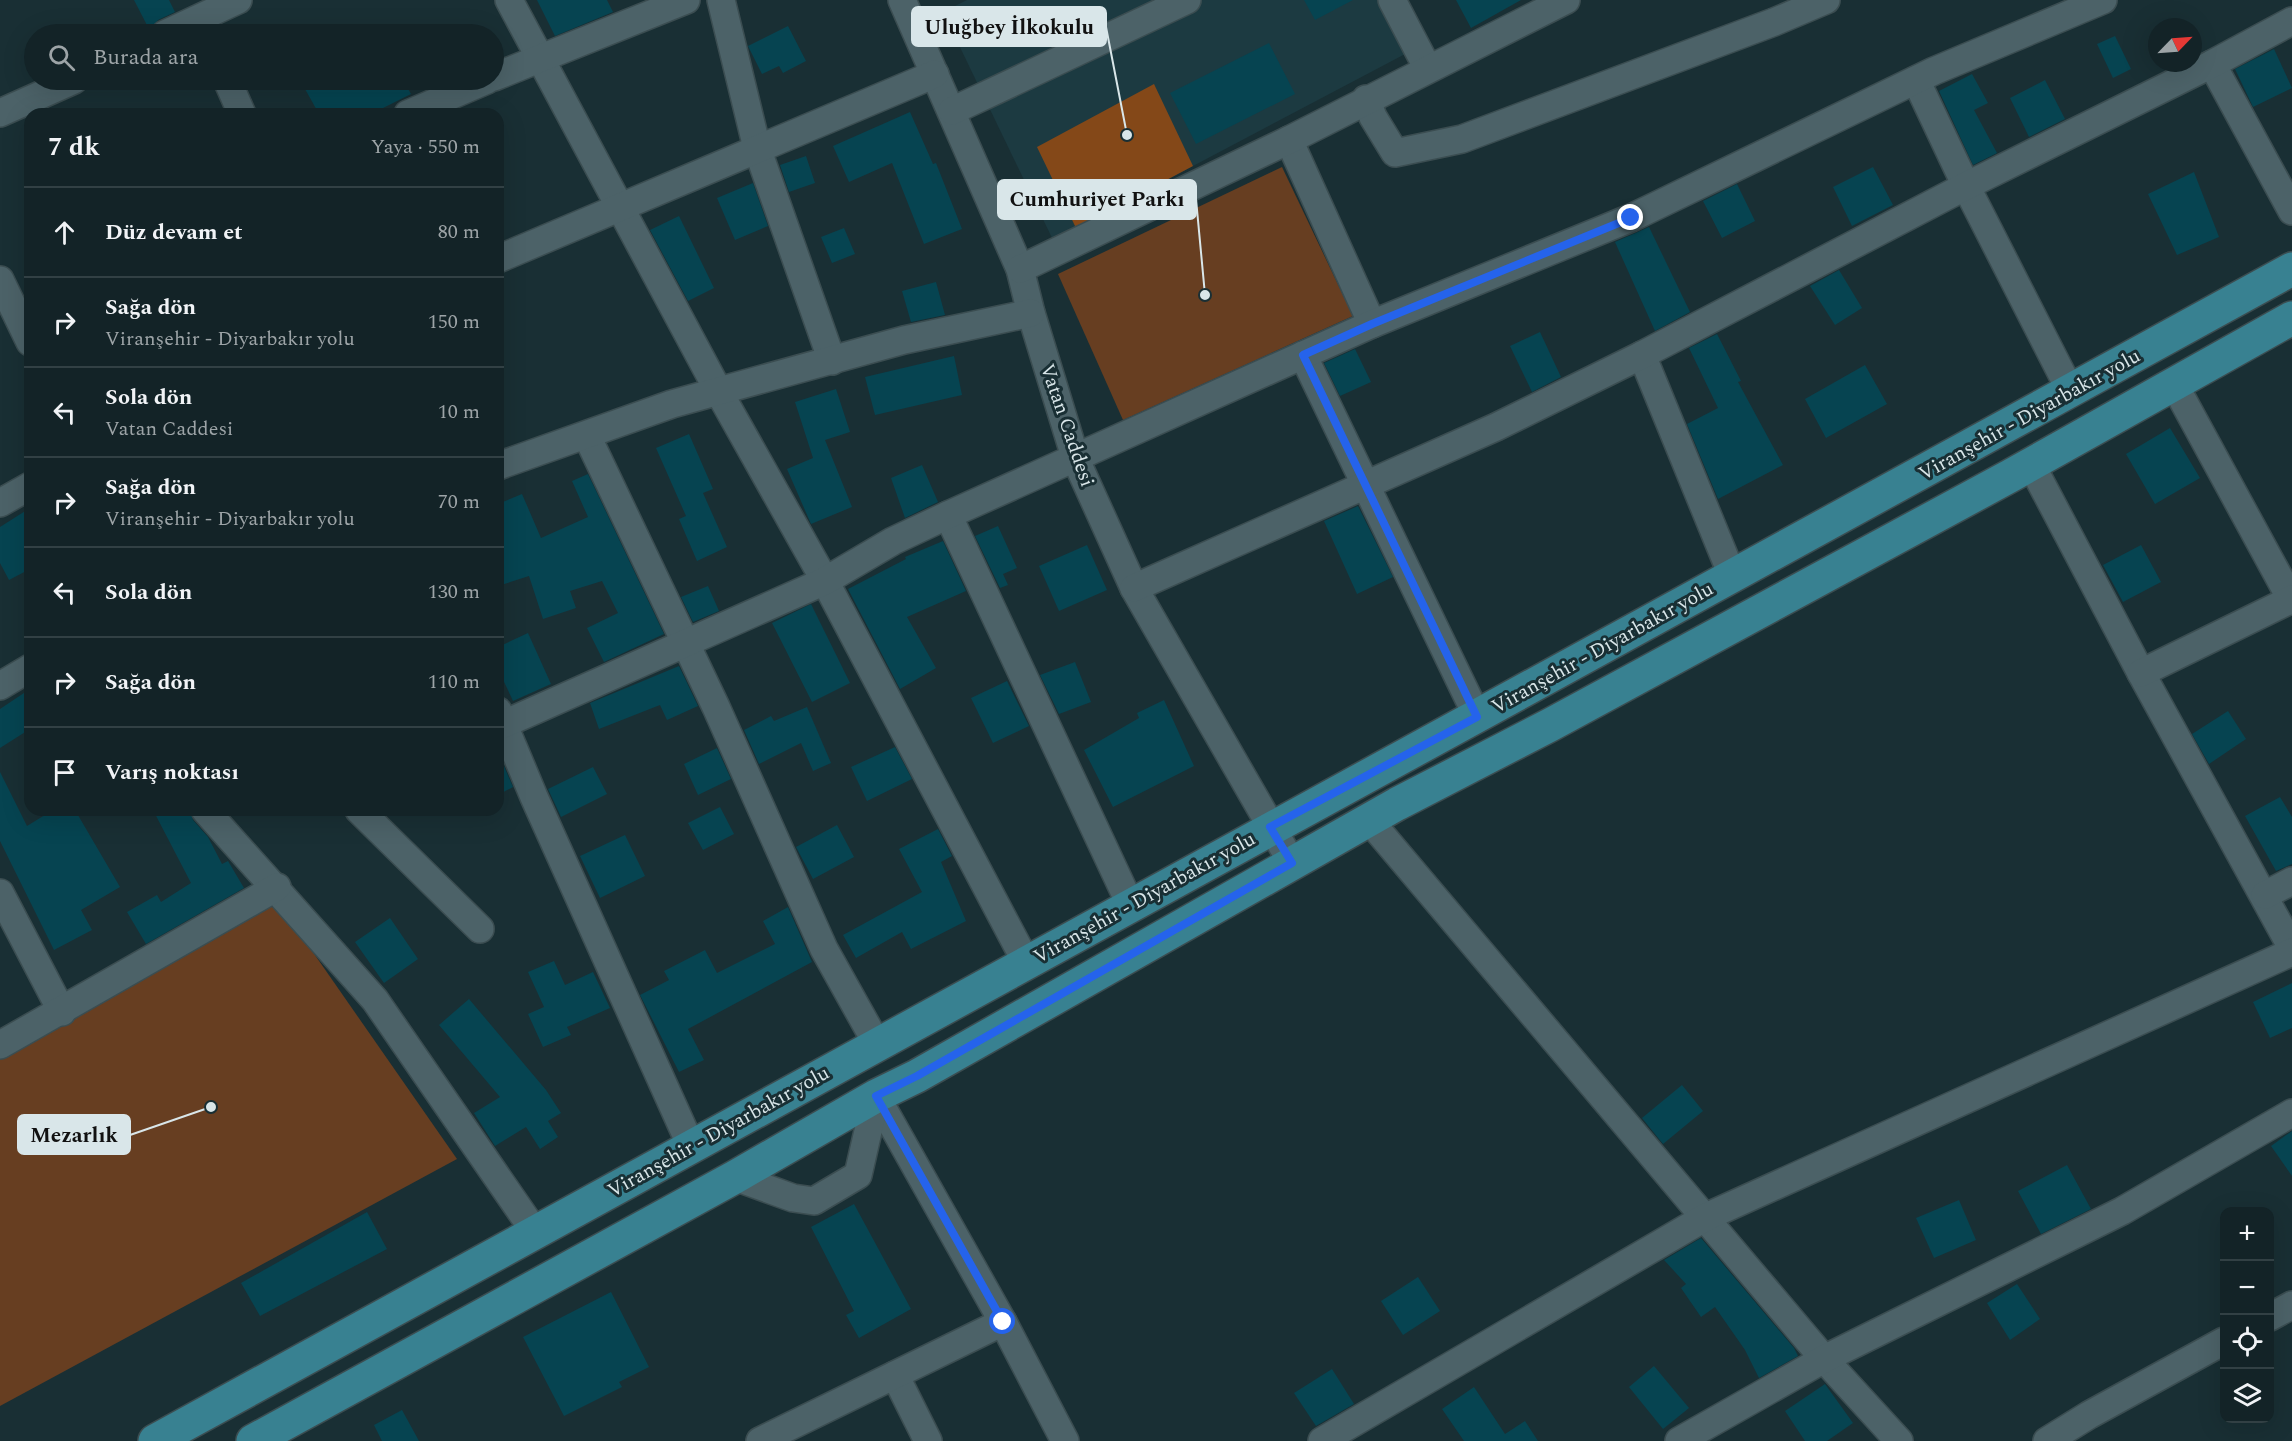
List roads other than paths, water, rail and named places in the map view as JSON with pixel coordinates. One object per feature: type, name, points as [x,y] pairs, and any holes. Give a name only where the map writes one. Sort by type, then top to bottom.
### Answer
[{"type":"main road","name":"Viranşehir - Diyarbakır yolu","points":[[155,1441],[1270,827],[1477,717],[1731,575],[2071,392],[2292,268]]},
{"type":"main road","points":[[268,1437],[876,1096],[917,1076],[1369,820],[1560,720],[2031,464],[2292,318]]},
{"type":"street","points":[[184,24],[238,0]]},
{"type":"street","points":[[509,0],[719,392],[825,581],[1026,962]]},
{"type":"street","points":[[504,72],[686,0]]},
{"type":"street","points":[[721,0],[757,148],[832,361]]},
{"type":"street","points":[[952,111],[1187,0]]},
{"type":"street","points":[[1392,0],[1428,69]]},
{"type":"street","points":[[1020,269],[1289,140],[1366,99],[1566,0]]},
{"type":"street","points":[[1366,99],[1373,117],[1395,153],[1462,139],[1774,22],[1826,0]]},
{"type":"street","points":[[504,717],[684,643],[825,581],[893,542],[948,515],[1372,324],[1631,218],[1916,80],[2103,0]]},
{"type":"street","name":"Vatan Caddesi","points":[[910,3],[935,74],[1020,269],[1031,313],[1076,459],[1134,588],[1292,863]]},
{"type":"street","points":[[1134,588],[1496,427],[1642,355],[1966,186],[2212,64],[2292,21]]},
{"type":"street","points":[[2212,64],[2292,211]]},
{"type":"street","points":[[504,256],[935,74]]},
{"type":"street","points":[[1916,80],[1966,186],[2071,392]]},
{"type":"street","points":[[0,112],[52,90]]},
{"type":"street","points":[[231,90],[239,108]]},
{"type":"street","points":[[422,108],[464,90]]},
{"type":"street","points":[[1289,140],[1372,324]]},
{"type":"street","points":[[9,290],[24,327]]},
{"type":"street","points":[[504,464],[672,404],[904,340],[1031,313]]},
{"type":"street","points":[[1303,355],[1477,717]]},
{"type":"street","points":[[1642,355],[1731,575]]},
{"type":"street","points":[[2141,673],[2292,600],[2174,384]]},
{"type":"street","points":[[587,435],[716,707],[824,949],[877,1044]]},
{"type":"street","points":[[2031,464],[2141,673],[2265,895],[2292,948]]},
{"type":"street","points":[[0,503],[24,489]]},
{"type":"street","points":[[948,515],[1130,904]]},
{"type":"street","points":[[0,686],[24,672]]},
{"type":"street","points":[[504,725],[691,1146]]},
{"type":"street","points":[[212,816],[375,1000],[534,1232]]},
{"type":"street","points":[[365,816],[480,929]]},
{"type":"street","points":[[1369,820],[1824,1359],[1899,1441]]},
{"type":"street","points":[[2265,895],[2292,881]]},
{"type":"street","points":[[0,1045],[62,1012],[277,887]]},
{"type":"street","points":[[0,893],[62,1012]]},
{"type":"street","points":[[1322,1441],[1706,1217],[2292,952]]},
{"type":"street","points":[[735,1177],[794,1198],[814,1201],[858,1175],[876,1096]]},
{"type":"street","points":[[876,1096],[1003,1322],[1065,1441]]},
{"type":"street","points":[[1679,1441],[1824,1359],[2122,1211],[2292,1113]]},
{"type":"street","points":[[2274,1315],[2292,1305]]},
{"type":"street","points":[[760,1441],[1003,1322]]},
{"type":"street","points":[[2048,1441],[2089,1414],[2220,1343]]},
{"type":"street","points":[[895,1375],[928,1441]]},
{"type":"place","name":"Uluğbey İlkokulu","points":[[1127,135]]},
{"type":"place","name":"Cumhuriyet Parkı","points":[[1205,295]]},
{"type":"place","name":"Mezarlık","points":[[211,1107]]}]
